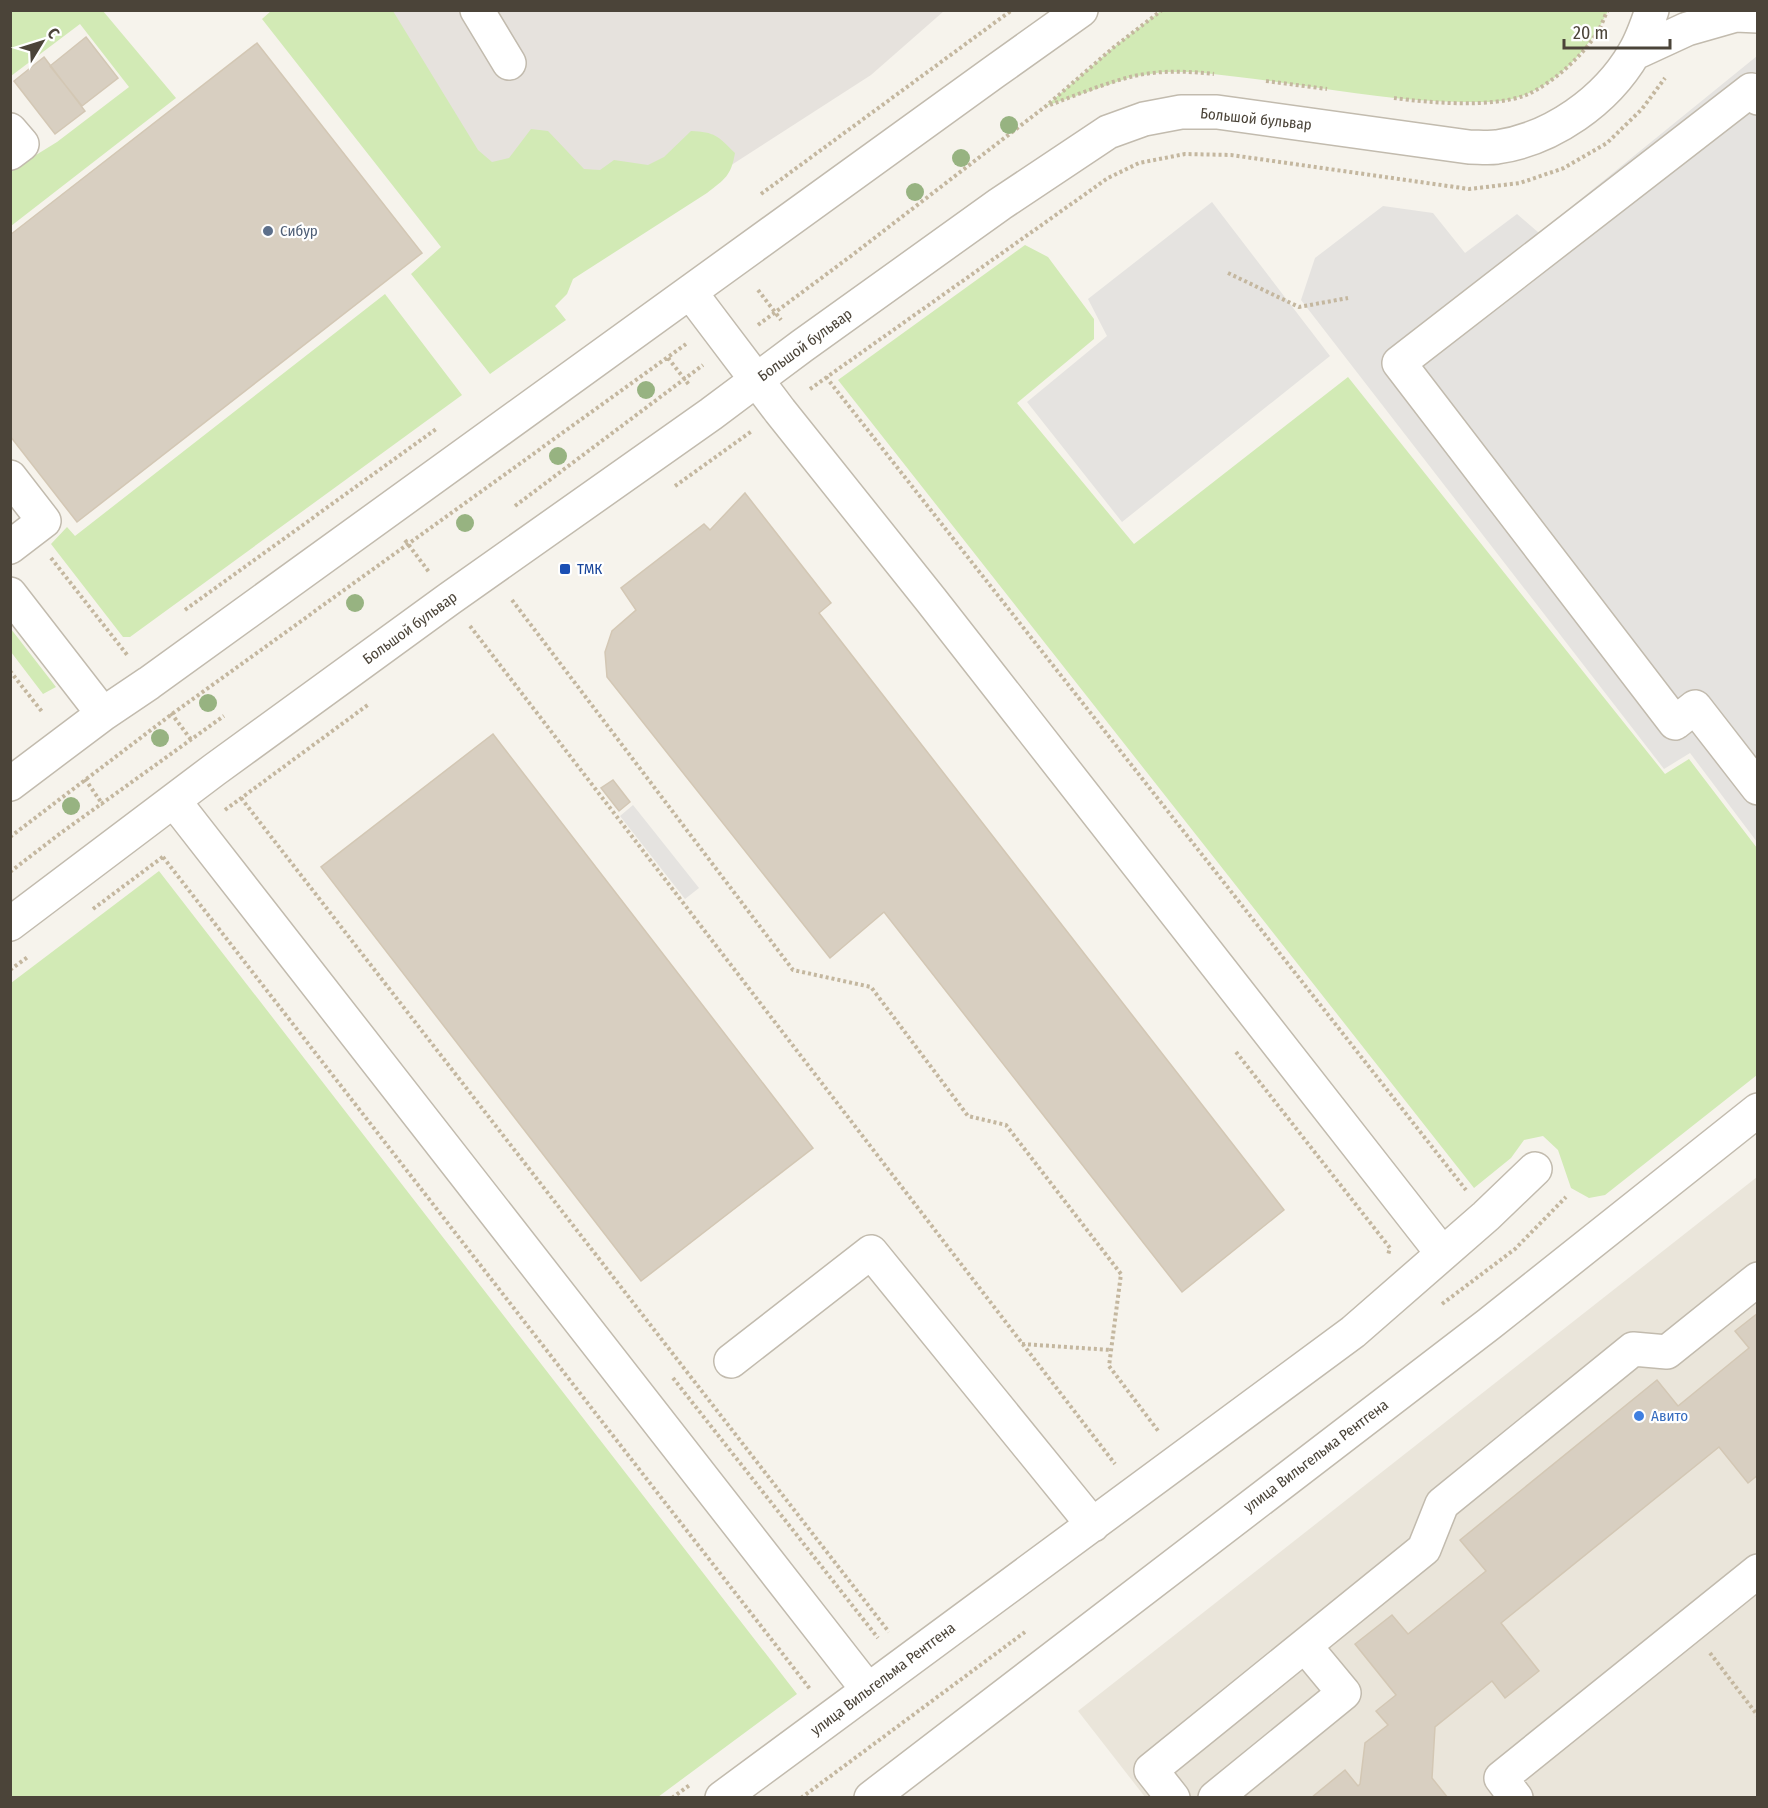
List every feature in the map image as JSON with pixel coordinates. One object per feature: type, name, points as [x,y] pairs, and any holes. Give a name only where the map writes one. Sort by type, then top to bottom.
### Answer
[{"type":"street","points":[[477,10],[509,63]]},
{"type":"street","points":[[10,784],[102,714],[149,683],[1082,10]]},
{"type":"street","name":"Большой бульвар","points":[[10,924],[449,599],[538,538],[1000,204],[1108,132],[1144,119],[1181,112],[1217,112],[1469,147],[1497,147],[1529,139],[1558,126],[1606,91],[1635,53],[1652,10]]},
{"type":"street","points":[[1635,53],[1687,29],[1736,15],[1758,16]]},
{"type":"street","points":[[1758,98],[1751,90],[1399,363],[1675,723],[1695,707],[1758,788]]},
{"type":"street","points":[[10,130],[22,144],[10,153]]},
{"type":"street","points":[[690,291],[757,380],[1442,1253]]},
{"type":"street","points":[[10,477],[44,521],[10,547]]},
{"type":"street","points":[[10,594],[102,714]]},
{"type":"street","points":[[174,801],[228,867],[868,1690]]},
{"type":"street","name":"улица Вильгельма Рентгена","points":[[871,1797],[1480,1331],[1758,1110]]},
{"type":"street","name":"улица Вильгельма Рентгена","points":[[722,1797],[1353,1332],[1535,1170]]},
{"type":"street","points":[[732,1361],[871,1252],[1093,1525]]},
{"type":"street","points":[[1173,1797],[1151,1770],[1424,1549],[1442,1504],[1451,1496],[1634,1349],[1667,1352],[1758,1279]]},
{"type":"street","points":[[1516,1797],[1501,1778],[1758,1571]]},
{"type":"street","points":[[1215,1797],[1344,1693],[1305,1646]]},
{"type":"path","points":[[760,324],[1046,106],[1114,46],[1162,10]]},
{"type":"path","points":[[1385,97],[1408,100],[1482,102],[1506,101],[1527,94],[1543,86],[1579,55],[1597,33],[1608,10]]},
{"type":"path","points":[[810,389],[1108,178],[1139,163],[1185,154],[1231,155],[1469,189],[1520,183],[1564,168],[1607,143],[1642,109],[1665,80],[1687,29]]},
{"type":"path","points":[[1046,106],[1131,77],[1163,72],[1220,75]]},
{"type":"path","points":[[1266,81],[1330,90]]},
{"type":"path","points":[[1228,273],[1299,307],[1348,298]]},
{"type":"path","points":[[758,290],[782,321]]},
{"type":"path","points":[[10,837],[172,714],[691,340]]},
{"type":"path","points":[[668,358],[691,387]]},
{"type":"path","points":[[826,377],[1470,1196]]},
{"type":"path","points":[[667,492],[753,431]]},
{"type":"path","points":[[49,555],[126,653]]},
{"type":"path","points":[[504,606],[521,593]]},
{"type":"path","points":[[512,600],[793,970],[871,987],[968,1116],[1006,1125],[1121,1274],[1109,1366],[1162,1437]]},
{"type":"path","points":[[480,623],[472,629],[1119,1469]]},
{"type":"path","points":[[10,671],[43,713]]},
{"type":"path","points":[[218,815],[376,699]]},
{"type":"path","points":[[166,706],[196,746]]},
{"type":"path","points":[[79,772],[108,812]]},
{"type":"path","points":[[241,798],[891,1635],[881,1642]]},
{"type":"path","points":[[163,857],[813,1692]]},
{"type":"path","points":[[1230,1043],[1390,1248],[1386,1262]]},
{"type":"path","points":[[1022,1344],[1111,1350]]},
{"type":"path","points":[[1689,1626],[1758,1716]]},
{"type":"shaded area","points":[[378,11],[944,11],[871,75],[545,285]]},
{"type":"shaded area","points":[[1757,56],[1757,842],[1690,753],[1664,769],[1301,300],[1315,258],[1383,206],[1433,213],[1465,253],[1517,214],[1539,233]]},
{"type":"shaded area","points":[[1212,202],[1330,356],[1122,522],[1027,402],[1107,336],[1088,299]]},
{"type":"shaded area","points":[[633,805],[699,888],[685,899],[620,816]]},
{"type":"shaded area","points":[[1757,1177],[1757,1797],[1145,1797],[1078,1711]]},
{"type":"green space","points":[[1162,10],[1608,11],[1593,36],[1575,60],[1564,70],[1540,88],[1519,97],[1504,100],[1442,102],[1196,72],[1163,72],[1131,77],[1046,106],[1114,47]]},
{"type":"green space","points":[[10,11],[103,11],[176,98],[11,226],[11,172],[57,142],[129,87],[80,24],[11,76]]},
{"type":"green space","points":[[271,11],[393,11],[478,150],[492,162],[509,158],[531,129],[548,131],[584,169],[600,170],[614,160],[648,165],[664,157],[691,131],[706,132],[716,136],[724,143],[735,153],[731,167],[723,180],[707,193],[573,279],[567,294],[555,306],[566,320],[490,374],[411,274],[441,247],[262,19]]},
{"type":"green space","points":[[1025,245],[1048,257],[1094,319],[1094,339],[1017,403],[1134,544],[1348,377],[1665,774],[1689,759],[1757,848],[1757,1075],[1605,1195],[1589,1198],[1571,1188],[1558,1150],[1543,1136],[1524,1140],[1511,1158],[1474,1188],[838,380]]},
{"type":"green space","points":[[385,294],[462,395],[130,637],[123,637],[51,544],[67,527],[75,536]]},
{"type":"green space","points":[[11,629],[56,687],[43,694],[11,652]]},
{"type":"green space","points":[[159,871],[797,1694],[658,1797],[11,1797],[11,983]]},
{"type":"building","points":[[86,37],[118,78],[82,106],[50,66]]},
{"type":"building","points":[[257,43],[422,253],[77,522],[10,436],[10,235]]},
{"type":"building","points":[[44,57],[85,111],[55,134],[14,81]]},
{"type":"building","points":[[745,493],[831,603],[819,613],[1284,1210],[1182,1292],[884,912],[830,958],[607,677],[605,652],[612,631],[636,610],[621,588],[704,524],[710,530]]},
{"type":"building","points":[[493,734],[813,1148],[641,1281],[321,867]]},
{"type":"building","points":[[613,780],[630,802],[619,811],[601,788]]},
{"type":"building","points":[[1758,1313],[1758,1475],[1748,1483],[1719,1447],[1501,1623],[1539,1671],[1505,1698],[1492,1681],[1435,1727],[1432,1778],[1448,1798],[1311,1798],[1345,1770],[1358,1786],[1365,1743],[1388,1725],[1376,1711],[1396,1695],[1355,1644],[1392,1615],[1408,1634],[1486,1571],[1460,1540],[1657,1380],[1678,1406],[1749,1348],[1735,1331]]},
{"type":"place","name":"Сибур","points":[[268,231]]},
{"type":"place","name":"ТМК","points":[[565,569]]},
{"type":"place","name":"Авито","points":[[1639,1416]]}]
